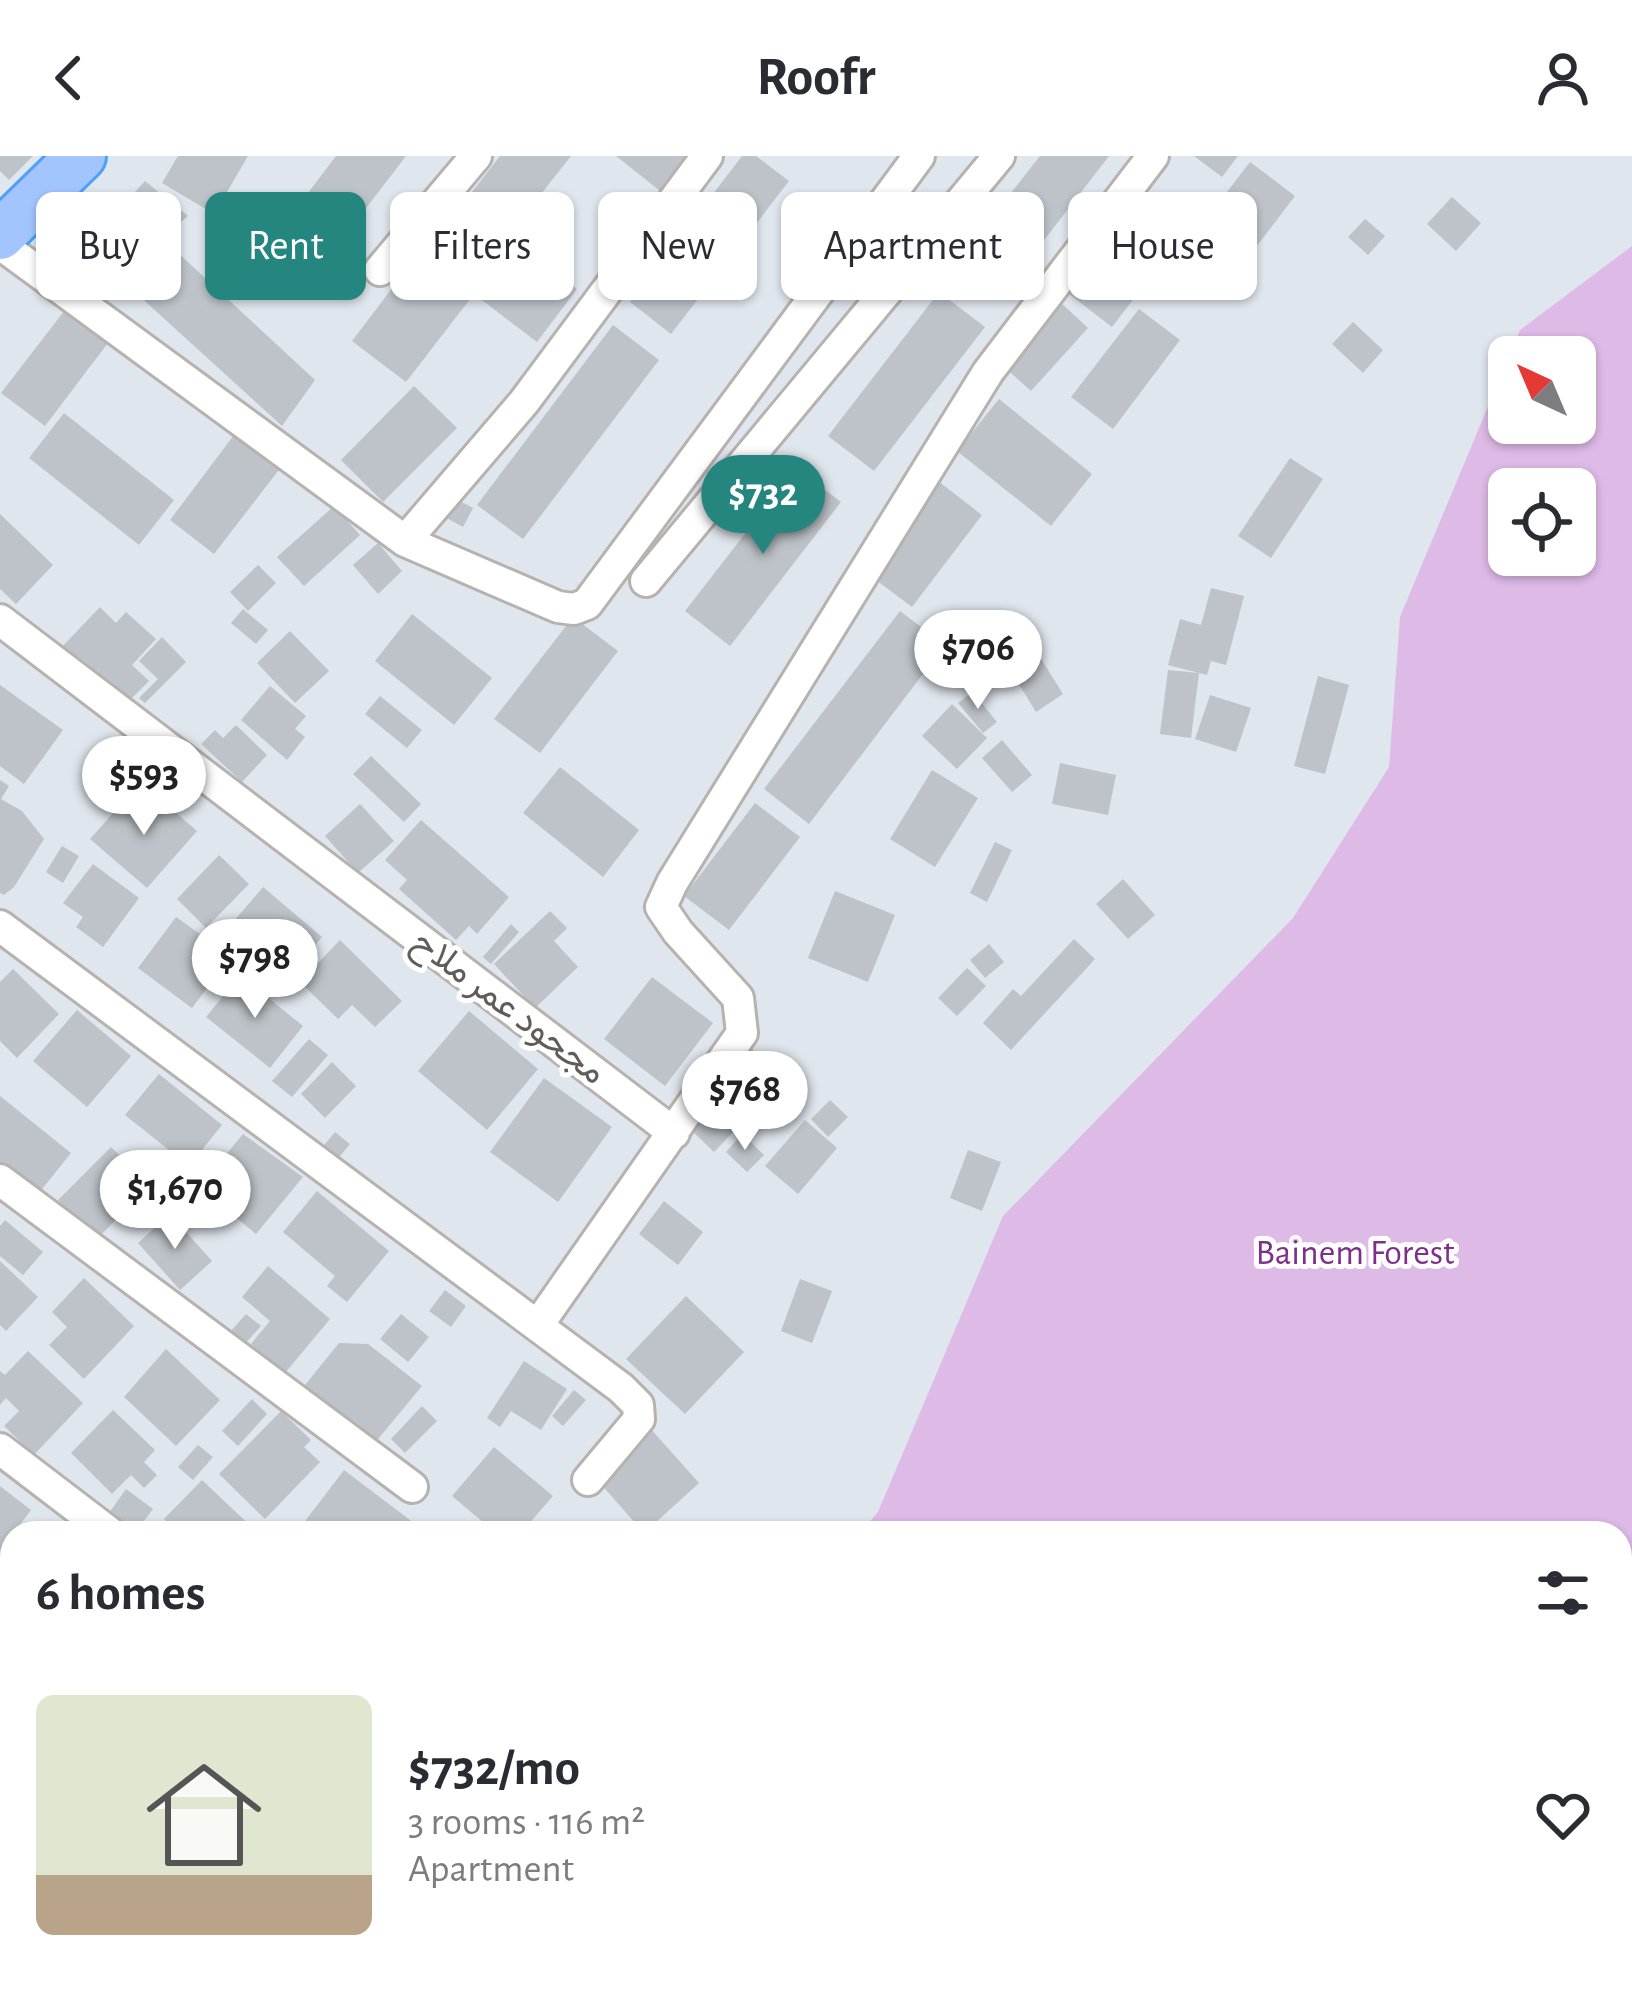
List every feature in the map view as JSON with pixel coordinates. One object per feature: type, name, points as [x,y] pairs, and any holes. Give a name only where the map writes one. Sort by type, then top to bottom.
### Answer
[{"type":"main road","points":[[0,240],[81,156]]},
{"type":"street","points":[[380,270],[476,156]]},
{"type":"street","points":[[405,541],[524,402],[707,156]]},
{"type":"street","points":[[0,240],[405,541],[558,607],[574,609],[587,604],[920,156]]},
{"type":"street","points":[[646,581],[998,156]]},
{"type":"street","points":[[538,1325],[742,1033],[738,998],[661,908],[672,883],[988,373],[1153,156]]},
{"type":"street","name":"مجحود عمر ملاح","points":[[0,620],[674,1133]]},
{"type":"street","points":[[0,926],[538,1325],[638,1405],[634,1428],[588,1480]]},
{"type":"street","points":[[0,1180],[412,1486]]},
{"type":"street","points":[[0,1449],[94,1521]]},
{"type":"green space","name":"Bainem Forest","points":[[1632,246],[1632,1521],[870,1521],[1003,1216],[1293,918],[1389,767],[1400,617],[1488,407],[1488,444],[1596,444],[1596,336],[1517,336],[1520,330]]},
{"type":"building","points":[[0,156],[33,156],[9,180],[0,171]]},
{"type":"building","points":[[178,156],[248,156],[227,192],[205,192],[205,209],[162,183]]},
{"type":"building","points":[[336,156],[406,156],[366,208],[366,192],[309,192]]},
{"type":"building","points":[[500,156],[571,156],[543,192],[472,192]]},
{"type":"building","points":[[616,156],[695,156],[661,192]]},
{"type":"building","points":[[742,156],[756,156],[789,181],[757,222],[757,192],[714,192]]},
{"type":"building","points":[[1040,156],[1109,156],[1081,192],[1068,192],[1068,209],[1044,240],[1044,192],[1012,192]]},
{"type":"building","points":[[1194,156],[1238,156],[1222,177]]},
{"type":"building","points":[[1250,162],[1295,196],[1257,246],[1257,192],[1227,192]]},
{"type":"building","points":[[145,181],[159,192],[135,192]]},
{"type":"building","points":[[1452,197],[1481,223],[1456,251],[1427,224]]},
{"type":"building","points":[[1365,219],[1385,236],[1368,255],[1348,237]]},
{"type":"building","points":[[181,256],[205,278],[205,300],[229,300],[315,380],[282,426],[144,300],[181,300]]},
{"type":"building","points":[[390,291],[390,300],[469,300],[406,382],[352,341]]},
{"type":"building","points":[[482,300],[569,300],[537,342]]},
{"type":"building","points":[[632,300],[697,300],[671,334]]},
{"type":"building","points":[[933,300],[950,300],[985,327],[874,471],[828,436]]},
{"type":"building","points":[[1077,300],[1133,300],[1112,327]]},
{"type":"building","points":[[71,302],[114,335],[45,426],[1,393]]},
{"type":"building","points":[[1060,302],[1088,328],[1031,391],[1002,365]]},
{"type":"building","points":[[1139,309],[1180,340],[1113,429],[1071,397]]},
{"type":"building","points":[[1353,322],[1383,350],[1363,373],[1332,344]]},
{"type":"building","points":[[613,325],[659,360],[523,539],[477,505]]},
{"type":"building","points":[[414,386],[457,428],[383,502],[341,460]]},
{"type":"building","points":[[999,399],[1092,474],[1051,526],[957,451]]},
{"type":"building","points":[[64,413],[174,500],[139,545],[29,458]]},
{"type":"building","points":[[240,427],[285,462],[214,554],[170,520]]},
{"type":"building","points":[[1290,458],[1323,479],[1271,558],[1238,536]]},
{"type":"building","points":[[796,468],[841,502],[730,646],[685,611]]},
{"type":"building","points":[[938,481],[982,515],[912,607],[868,574]]},
{"type":"building","points":[[454,498],[473,508],[463,527],[443,516]]},
{"type":"building","points":[[334,506],[360,535],[304,586],[277,557]]},
{"type":"building","points":[[0,514],[53,565],[16,604],[0,589]]},
{"type":"building","points":[[378,543],[402,571],[378,594],[353,565]]},
{"type":"building","points":[[258,565],[276,583],[248,611],[230,592]]},
{"type":"building","points":[[1211,588],[1244,596],[1226,665],[1211,661],[1207,675],[1168,665],[1180,619],[1201,625]]},
{"type":"building","points":[[100,607],[116,623],[126,612],[156,639],[132,665],[149,681],[128,702],[83,660],[78,665],[60,649]]},
{"type":"building","points":[[243,609],[268,630],[256,644],[231,623]]},
{"type":"building","points":[[900,611],[945,645],[809,824],[764,789]]},
{"type":"building","points":[[412,614],[492,678],[454,725],[375,661]]},
{"type":"building","points":[[573,617],[618,651],[540,753],[494,719]]},
{"type":"building","points":[[290,631],[329,671],[295,703],[257,663]]},
{"type":"building","points":[[162,637],[186,662],[145,703],[139,698],[158,679],[139,661]]},
{"type":"building","points":[[1035,649],[1063,694],[1036,712],[1008,667]]},
{"type":"building","points":[[1168,670],[1199,673],[1191,738],[1160,734]]},
{"type":"building","points":[[1318,676],[1349,685],[1325,774],[1294,766]]},
{"type":"building","points":[[0,685],[63,730],[24,784],[0,766]]},
{"type":"building","points":[[270,686],[306,716],[295,729],[305,737],[287,760],[241,720]]},
{"type":"building","points":[[973,692],[997,722],[983,733],[958,703]]},
{"type":"building","points":[[1210,695],[1251,708],[1236,752],[1195,739]]},
{"type":"building","points":[[380,696],[422,730],[407,748],[365,714]]},
{"type":"building","points":[[952,704],[987,738],[957,769],[922,736]]},
{"type":"building","points":[[236,725],[267,755],[242,782],[201,744],[215,730],[223,738]]},
{"type":"building","points":[[1002,740],[1032,775],[1012,792],[982,758]]},
{"type":"building","points":[[371,756],[421,804],[404,822],[353,774]]},
{"type":"building","points":[[1060,763],[1116,775],[1108,815],[1052,804]]},
{"type":"building","points":[[560,767],[639,830],[603,877],[523,813]]},
{"type":"building","points":[[932,770],[978,798],[935,867],[890,839]]},
{"type":"building","points":[[0,780],[9,786],[1,799],[22,811],[44,839],[4,895],[0,893]]},
{"type":"building","points":[[150,790],[197,831],[147,888],[90,839],[122,803],[132,812]]},
{"type":"building","points":[[755,803],[800,837],[729,930],[684,896]]},
{"type":"building","points":[[360,804],[394,841],[358,873],[325,836]]},
{"type":"building","points":[[421,820],[509,897],[477,934],[469,926],[456,940],[399,889],[407,880],[385,860]]},
{"type":"building","points":[[995,842],[1012,850],[987,902],[970,893]]},
{"type":"building","points":[[62,846],[79,856],[63,883],[46,872]]},
{"type":"building","points":[[219,855],[249,884],[206,928],[177,899]]},
{"type":"building","points":[[93,864],[139,898],[103,947],[76,927],[83,917],[63,903]]},
{"type":"building","points":[[1123,879],[1155,915],[1128,939],[1096,904]]},
{"type":"building","points":[[263,887],[322,937],[281,986],[248,958],[259,945],[233,922]]},
{"type":"building","points":[[835,891],[895,915],[868,982],[808,958]]},
{"type":"building","points":[[550,911],[567,928],[554,941],[578,967],[535,1008],[494,964]]},
{"type":"building","points":[[176,917],[231,956],[192,1008],[138,968]]},
{"type":"building","points":[[511,924],[519,932],[491,964],[483,957]]},
{"type":"building","points":[[1074,939],[1095,959],[1011,1050],[983,1023],[1013,989],[1021,996]]},
{"type":"building","points":[[340,940],[402,1001],[375,1027],[352,1005],[338,1019],[300,982]]},
{"type":"building","points":[[989,944],[1004,962],[985,978],[970,960]]},
{"type":"building","points":[[967,968],[986,986],[957,1016],[938,998]]},
{"type":"building","points":[[13,969],[59,1014],[17,1058],[0,1041],[0,982]]},
{"type":"building","points":[[240,975],[303,1026],[270,1068],[206,1017]]},
{"type":"building","points":[[652,977],[713,1023],[665,1086],[604,1039]]},
{"type":"building","points":[[77,1010],[131,1056],[87,1107],[33,1061]]},
{"type":"building","points":[[469,1011],[538,1069],[487,1130],[418,1071]]},
{"type":"building","points":[[309,1039],[328,1055],[292,1097],[272,1081]]},
{"type":"building","points":[[748,1045],[783,1077],[758,1104],[723,1072]]},
{"type":"building","points":[[332,1062],[356,1086],[325,1118],[301,1094]]},
{"type":"building","points":[[159,1074],[222,1125],[189,1166],[125,1115]]},
{"type":"building","points":[[726,1077],[757,1107],[714,1152],[683,1122]]},
{"type":"building","points":[[544,1078],[612,1127],[558,1202],[490,1152]]},
{"type":"building","points":[[0,1096],[71,1153],[38,1194],[0,1162]]},
{"type":"building","points":[[830,1100],[848,1117],[828,1137],[811,1119]]},
{"type":"building","points":[[805,1120],[837,1148],[798,1194],[765,1166]]},
{"type":"building","points":[[335,1132],[350,1144],[331,1167],[316,1155]]},
{"type":"building","points":[[243,1134],[303,1177],[256,1234],[199,1187]]},
{"type":"building","points":[[742,1134],[764,1155],[747,1172],[726,1152]]},
{"type":"building","points":[[111,1147],[150,1185],[97,1239],[58,1200]]},
{"type":"building","points":[[968,1150],[1001,1162],[982,1211],[950,1198]]},
{"type":"building","points":[[317,1191],[389,1251],[347,1302],[327,1286],[335,1276],[283,1232]]},
{"type":"building","points":[[664,1201],[703,1232],[678,1265],[639,1234]]},
{"type":"building","points":[[170,1214],[212,1261],[180,1290],[138,1243]]},
{"type":"building","points":[[5,1220],[43,1252],[23,1275],[0,1256],[0,1226]]},
{"type":"building","points":[[0,1261],[38,1297],[6,1331],[0,1325]]},
{"type":"building","points":[[268,1266],[330,1319],[285,1373],[251,1344],[270,1321],[242,1297]]},
{"type":"building","points":[[84,1278],[134,1326],[84,1379],[49,1345],[67,1327],[52,1312]]},
{"type":"building","points":[[800,1279],[832,1291],[812,1343],[781,1331]]},
{"type":"building","points":[[445,1290],[466,1306],[451,1327],[429,1311]]},
{"type":"building","points":[[686,1296],[744,1352],[685,1414],[626,1359]]},
{"type":"building","points":[[246,1314],[261,1326],[244,1345],[229,1333]]},
{"type":"building","points":[[401,1314],[429,1337],[408,1362],[380,1339]]},
{"type":"building","points":[[339,1343],[368,1344],[422,1386],[374,1444],[344,1414],[336,1423],[301,1390]]},
{"type":"building","points":[[166,1349],[220,1400],[176,1446],[124,1397]]},
{"type":"building","points":[[28,1351],[83,1403],[34,1455],[4,1426],[19,1411],[6,1398],[0,1405],[0,1371],[5,1375]]},
{"type":"building","points":[[524,1361],[567,1389],[541,1430],[511,1411],[500,1427],[487,1418]]},
{"type":"building","points":[[574,1390],[586,1400],[563,1426],[552,1416]]},
{"type":"building","points":[[252,1399],[267,1414],[238,1446],[222,1431]]},
{"type":"building","points":[[422,1406],[437,1421],[405,1453],[391,1439]]},
{"type":"building","points":[[113,1410],[155,1450],[144,1462],[157,1475],[144,1488],[131,1475],[112,1494],[71,1453]]},
{"type":"building","points":[[281,1411],[311,1440],[304,1447],[320,1462],[265,1519],[219,1474]]},
{"type":"building","points":[[649,1427],[699,1483],[657,1521],[633,1521],[599,1482]]},
{"type":"building","points":[[198,1445],[213,1457],[193,1480],[178,1467]]},
{"type":"building","points":[[494,1447],[553,1496],[531,1521],[482,1521],[452,1496]]},
{"type":"building","points":[[344,1470],[411,1521],[305,1521]]},
{"type":"building","points":[[202,1480],[245,1521],[166,1521]]},
{"type":"building","points":[[0,1486],[31,1510],[23,1521],[0,1521]]},
{"type":"building","points":[[126,1489],[153,1509],[144,1521],[119,1521],[109,1513]]}]
